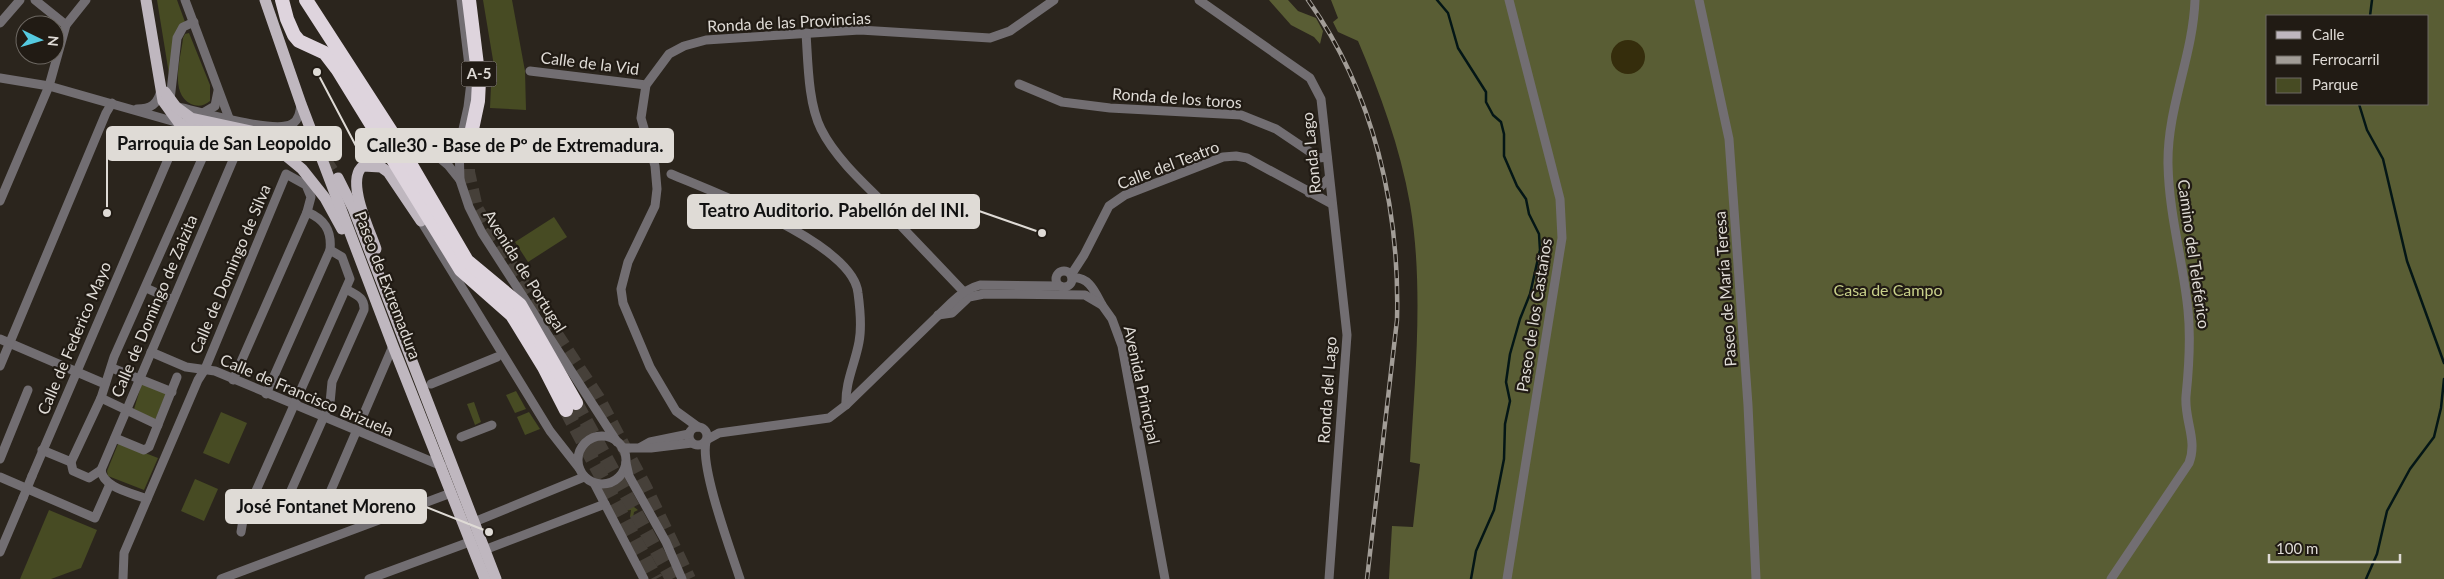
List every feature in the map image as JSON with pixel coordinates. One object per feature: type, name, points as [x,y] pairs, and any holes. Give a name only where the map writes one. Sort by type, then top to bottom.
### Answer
[{"type":"highway","points":[[282,0],[294,36],[299,41],[325,53],[338,70],[461,270],[512,315],[571,407],[520,305],[467,261],[394,136],[306,0]]},
{"type":"highway","name":"A-5","points":[[468,148],[478,102],[479,80],[469,0]]},
{"type":"main road","points":[[146,0],[163,101],[179,123],[257,142],[285,155],[302,169],[325,198],[339,222],[382,314]]},
{"type":"main road","name":"Paseo de Extremadura","points":[[265,0],[301,104],[393,346],[446,465],[474,522],[475,540]]},
{"type":"main road","points":[[161,87],[173,103],[191,118],[301,142]]},
{"type":"main road","points":[[409,357],[410,341],[360,204],[356,185],[358,172],[367,166],[381,167],[388,172],[421,221]]},
{"type":"main road","name":"Paseo de Extremadura","points":[[338,178],[345,190],[409,357],[446,465],[452,493],[475,540],[485,579]]},
{"type":"main road","name":"Paseo de Extremadura","points":[[479,552],[496,579]]},
{"type":"street","points":[[0,23],[20,0]]},
{"type":"street","points":[[35,0],[66,25]]},
{"type":"street","points":[[0,201],[49,86],[66,25],[86,0]]},
{"type":"street","points":[[185,0],[229,118]]},
{"type":"street","points":[[460,180],[460,147],[468,107],[470,82],[461,0]]},
{"type":"street","name":"Ronda de las Provincias","points":[[698,437],[674,407],[650,367],[621,298],[622,280],[628,262],[655,206],[657,189],[655,166],[641,118],[646,85],[669,54],[684,46],[706,40],[860,30],[990,38],[1006,34],[1054,0]]},
{"type":"street","name":"Ronda Lago","points":[[1199,0],[1310,78],[1321,99],[1332,204]]},
{"type":"street","name":"Paseo de los Castaños","points":[[1507,579],[1562,238],[1560,199],[1509,0]]},
{"type":"street","name":"Paseo de María Teresa","points":[[1699,0],[1729,139],[1749,424],[1756,579]]},
{"type":"street","name":"Camino del Teleférico","points":[[2111,579],[2189,463],[2193,449],[2186,400],[2190,341],[2188,308],[2171,217],[2168,163],[2172,114],[2191,34],[2195,0]]},
{"type":"street","points":[[194,22],[183,27],[177,38],[173,103],[203,113],[275,128],[293,124],[298,118],[301,104]]},
{"type":"street","points":[[806,34],[811,90],[820,128],[836,153],[894,213]]},
{"type":"street","name":"Calle de la Vid","points":[[530,71],[646,85]]},
{"type":"street","points":[[0,78],[49,86],[132,108],[179,123]]},
{"type":"street","name":"Ronda de los toros","points":[[1019,84],[1062,102],[1110,108],[1241,115],[1276,129],[1319,158],[1326,157]]},
{"type":"street","points":[[132,108],[145,109],[153,106],[159,99],[161,87]]},
{"type":"street","points":[[203,113],[215,106],[219,88]]},
{"type":"street","points":[[0,366],[112,103]]},
{"type":"street","name":"Calle de Federico Mayo","points":[[0,552],[42,450],[178,136]]},
{"type":"street","name":"Avenida de Portugal","points":[[394,136],[436,155],[460,180],[469,207],[482,233],[622,452],[629,476],[666,542],[682,579]]},
{"type":"street","points":[[147,499],[110,484],[104,480],[101,470],[89,478],[73,471],[71,462],[101,398],[114,357],[209,143]]},
{"type":"street","name":"Calle de Domingo de Zaizita","points":[[101,470],[236,153]]},
{"type":"street","name":"Calle del Teatro","points":[[1072,276],[1109,206],[1125,195],[1223,158],[1236,156],[1247,158],[1332,204]]},
{"type":"street","name":"Calle de Domingo de Silva","points":[[205,369],[286,174],[306,185],[311,197],[307,212]]},
{"type":"street","points":[[671,174],[803,234],[834,256],[853,276],[858,290],[859,340],[845,388],[846,405]]},
{"type":"street","points":[[1309,193],[1319,188],[1329,178]]},
{"type":"street","name":"Ronda del Lago","points":[[1329,579],[1347,335],[1332,204]]},
{"type":"street","points":[[232,380],[307,212],[318,217],[326,226],[331,239],[330,250],[266,394]]},
{"type":"street","points":[[421,221],[550,430],[584,477],[594,483],[601,484],[615,480],[621,475],[622,452]]},
{"type":"street","points":[[902,227],[963,291]]},
{"type":"street","points":[[241,532],[243,520],[350,279],[342,257],[330,250]]},
{"type":"street","points":[[622,452],[638,447],[652,448],[719,433],[829,418],[846,405],[963,291],[980,285],[1043,285],[1059,281],[1070,285],[1072,276],[1065,271],[1059,281]]},
{"type":"street","name":"Avenida Principal","points":[[1072,276],[1086,281],[1112,319],[1122,346],[1165,579]]},
{"type":"street","points":[[281,513],[330,404],[332,382],[364,310],[361,297],[347,286]]},
{"type":"street","points":[[146,288],[173,300]]},
{"type":"street","points":[[938,315],[952,313],[975,294],[1080,294],[1102,305]]},
{"type":"street","points":[[0,339],[105,384]]},
{"type":"street","points":[[325,504],[393,346]]},
{"type":"street","name":"Calle de Francisco Brizuela","points":[[151,352],[186,367],[205,369],[356,431],[446,465]]},
{"type":"street","points":[[431,384],[497,357]]},
{"type":"street","points":[[112,368],[172,392]]},
{"type":"street","points":[[122,579],[124,553],[198,380],[205,369]]},
{"type":"street","points":[[115,438],[144,450],[149,447],[178,378]]},
{"type":"street","points":[[0,459],[28,390]]},
{"type":"street","points":[[101,398],[158,425]]},
{"type":"street","points":[[458,436],[492,425]]},
{"type":"street","points":[[579,468],[579,452],[588,440],[603,436],[622,452]]},
{"type":"street","points":[[698,437],[705,454],[716,501],[740,579]]},
{"type":"street","points":[[42,450],[71,462]]},
{"type":"street","points":[[0,477],[96,518],[110,484]]},
{"type":"street","points":[[474,522],[584,477]]},
{"type":"street","points":[[594,483],[644,579]]},
{"type":"street","points":[[221,579],[452,493]]},
{"type":"street","points":[[479,552],[604,504]]},
{"type":"street","points":[[369,579],[475,540]]},
{"type":"green space","points":[[157,0],[177,0],[185,22],[169,74]]},
{"type":"green space","points":[[483,0],[512,0],[525,71],[526,110],[490,108],[491,86],[497,84]]},
{"type":"green space","points":[[1269,0],[1288,0],[1298,11],[1316,18],[1323,31],[1320,44],[1314,37],[1291,25]]},
{"type":"green space","name":"Casa de Campo","points":[[1331,0],[2444,0],[2444,579],[1389,579],[1392,526],[1413,527],[1420,464],[1410,462],[1417,333],[1417,267],[1414,235],[1401,162],[1374,80],[1358,41],[1338,32],[1333,22],[1338,18]]},
{"type":"green space","points":[[189,33],[210,85],[210,101],[201,106],[191,104],[184,99],[178,84],[183,38],[185,34]]},
{"type":"green space","points":[[554,217],[567,237],[528,262],[515,242]]},
{"type":"green space","points":[[142,383],[166,394],[155,420],[134,409]]},
{"type":"green space","points":[[516,391],[526,409],[515,413],[506,395]]},
{"type":"green space","points":[[474,402],[481,422],[475,425],[467,404]]},
{"type":"green space","points":[[221,412],[247,423],[229,464],[203,453]]},
{"type":"green space","points":[[529,412],[540,429],[525,435],[517,417]]},
{"type":"green space","points":[[118,444],[158,458],[144,490],[108,476],[107,471]]},
{"type":"green space","points":[[195,479],[218,489],[204,521],[181,511]]},
{"type":"green space","points":[[625,496],[628,504],[634,500],[636,502],[634,507],[638,510],[634,512],[633,518],[630,517],[631,510],[622,511],[618,509],[626,507],[623,498]]},
{"type":"green space","points":[[49,510],[97,530],[81,568],[51,579],[20,579]]},
{"type":"sand","points":[[1628,40],[1640,45],[1645,57],[1640,69],[1628,74],[1616,69],[1611,57],[1616,45]]},
{"type":"waterway","points":[[1437,0],[1448,13],[1458,48],[1486,92],[1486,102],[1493,115],[1501,122],[1504,134],[1504,156],[1517,186],[1526,199],[1529,214],[1539,234],[1540,250],[1530,294],[1520,319],[1510,354],[1506,382],[1510,401],[1505,424],[1504,459],[1494,510],[1476,551],[1471,579]]},
{"type":"waterway","points":[[2370,15],[2372,0]]},
{"type":"waterway","points":[[2359,105],[2367,130],[2383,159],[2407,261],[2444,363]]},
{"type":"waterway","points":[[2366,579],[2377,554],[2387,511],[2410,469],[2434,437],[2441,408],[2444,379]]},
{"type":"tunnel","points":[[301,142],[321,152],[338,178]]},
{"type":"tunnel","points":[[468,148],[468,172],[476,208],[506,258],[598,398],[645,487],[689,579]]},
{"type":"tunnel","points":[[576,403],[672,579]]},
{"type":"tunnel","points":[[566,410],[656,579]]},
{"type":"railway","points":[[1308,0],[1331,36],[1350,73],[1366,113],[1388,194],[1394,236],[1397,320],[1367,579]]},
{"type":"place","name":"Calle30 - Base de Pº de Extremadura.","points":[[317,72]]},
{"type":"place","name":"Parroquia de San Leopoldo","points":[[107,213]]},
{"type":"place","name":"Teatro Auditorio. Pabellón del INI.","points":[[1042,233]]},
{"type":"place","name":"José Fontanet Moreno","points":[[489,532]]}]
